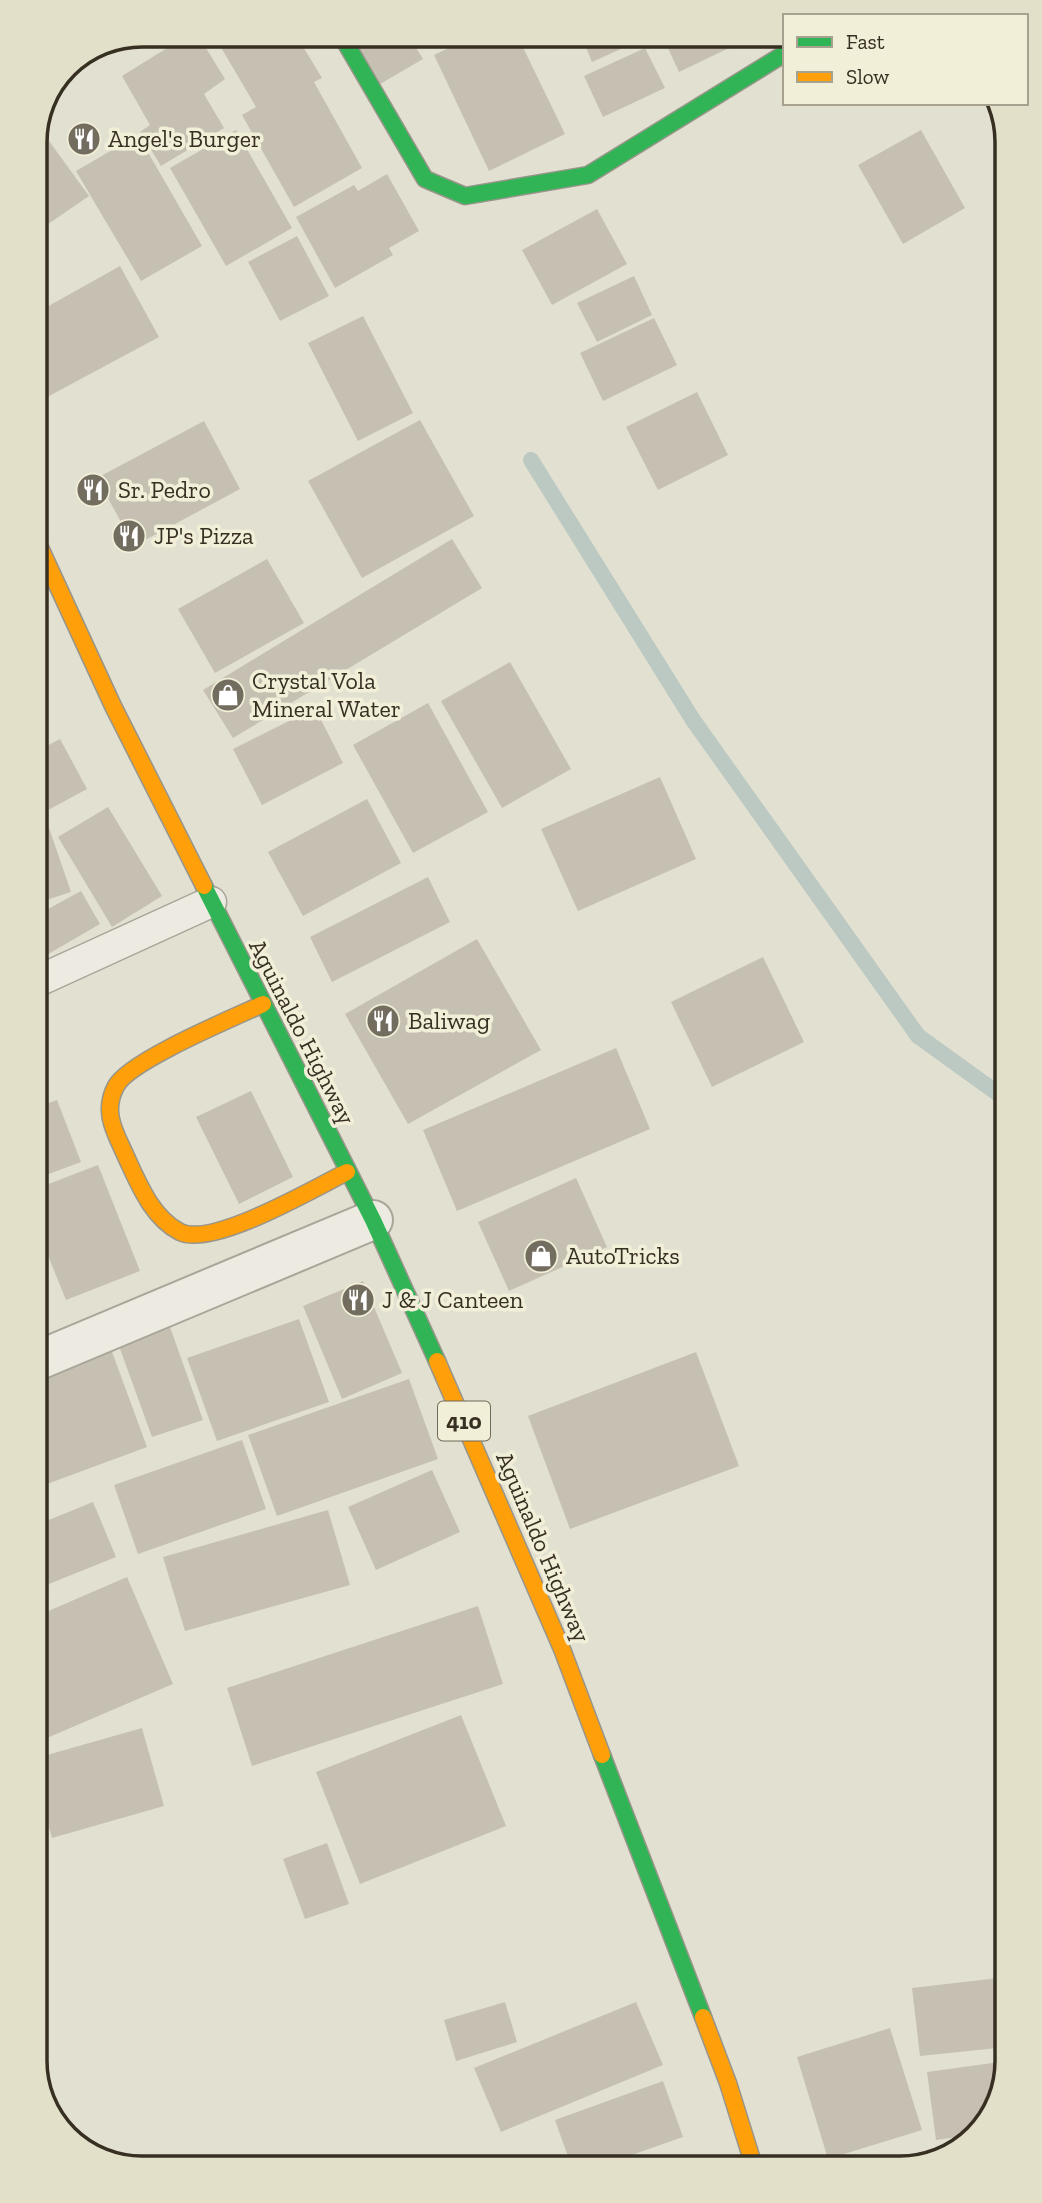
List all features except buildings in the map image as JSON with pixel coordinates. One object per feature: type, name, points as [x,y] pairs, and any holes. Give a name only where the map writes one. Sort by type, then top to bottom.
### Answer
[{"type":"main road","points":[[348,47],[425,179],[465,196],[588,175],[783,54]]},
{"type":"main road","name":"Aguinaldo Highway","points":[[47,564],[113,706],[373,1220],[477,1450],[562,1649],[727,2082],[750,2156]]},
{"type":"main road","name":"Aguinaldo Highway","points":[[59,630],[113,706]]},
{"type":"main road","points":[[263,1004],[136,1065],[117,1085],[108,1113],[140,1188],[159,1216],[182,1233],[208,1235],[246,1222],[347,1172]]},
{"type":"street","points":[[47,1357],[373,1220]]},
{"type":"lane","points":[[47,977],[211,902]]},
{"type":"waterway","points":[[531,460],[693,720],[918,1036],[995,1092]]},
{"type":"traffic: fast","points":[[348,47],[425,179],[465,196],[588,175],[783,55]]},
{"type":"traffic: fast","points":[[204,886],[373,1220],[437,1361]]},
{"type":"traffic: fast","points":[[602,1755],[703,2017]]},
{"type":"traffic: slow","points":[[47,563],[113,706],[204,886]]},
{"type":"traffic: slow","points":[[263,1004],[160,1053],[125,1076],[116,1086],[110,1115],[137,1181],[162,1219],[180,1232],[195,1235],[215,1232],[264,1214],[347,1172]]},
{"type":"traffic: slow","points":[[437,1361],[562,1649],[602,1755]]},
{"type":"traffic: slow","points":[[703,2017],[728,2083],[751,2156]]},
{"type":"place","name":"Angel's Burger","points":[[84,139]]},
{"type":"place","name":"Sr. Pedro","points":[[93,490]]},
{"type":"place","name":"JP's Pizza","points":[[129,536]]},
{"type":"place","name":"Crystal Vola Mineral Water","points":[[228,695]]},
{"type":"place","name":"Baliwag","points":[[383,1021]]},
{"type":"place","name":"AutoTricks","points":[[541,1256]]},
{"type":"place","name":"J & J Canteen","points":[[358,1300]]}]
